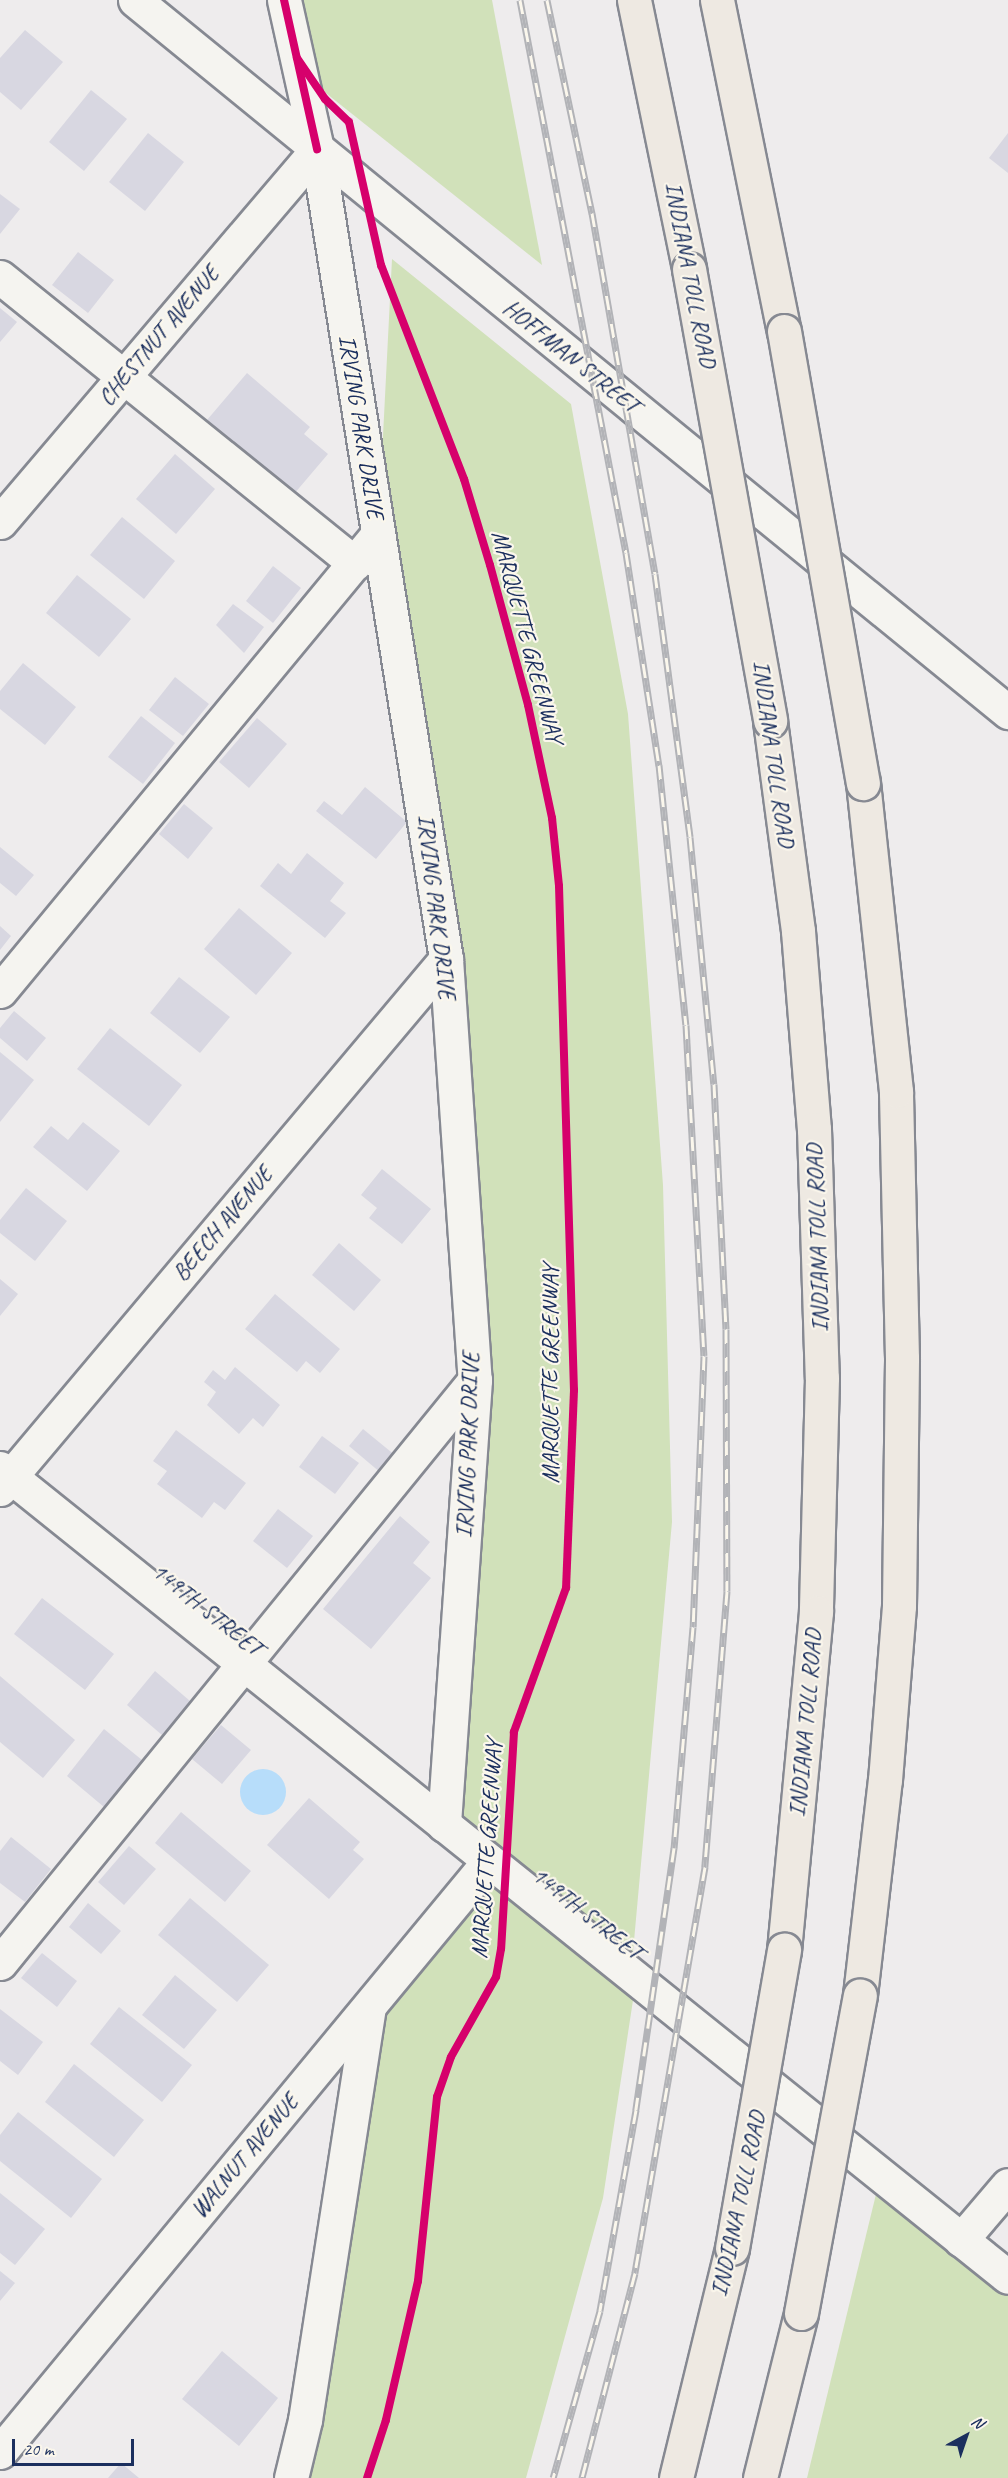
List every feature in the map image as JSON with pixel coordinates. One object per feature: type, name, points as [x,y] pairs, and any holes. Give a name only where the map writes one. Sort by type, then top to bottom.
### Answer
[{"type":"highway","name":"INDIANA TOLL ROAD","points":[[634,0],[689,269],[770,721],[798,931],[813,1117],[822,1378],[816,1612],[783,1948],[732,2248],[676,2478]]},
{"type":"highway","points":[[717,0],[784,331],[863,783],[896,1091],[902,1358],[899,1606],[885,1780],[860,1995],[801,2313],[760,2478]]},
{"type":"street","name":"HOFFMAN STREET","points":[[135,0],[1008,712]]},
{"type":"street","name":"IRVING PARK DRIVE","points":[[284,0],[317,149],[446,959],[475,1380],[444,1825]]},
{"type":"street","name":"CHESTNUT AVENUE","points":[[0,522],[317,149]]},
{"type":"street","points":[[0,276],[355,563]]},
{"type":"street","points":[[0,991],[378,534]]},
{"type":"street","name":"BEECH AVENUE","points":[[3,1478],[446,959]]},
{"type":"street","points":[[0,1963],[475,1380]]},
{"type":"street","name":"149TH STREET","points":[[3,1478],[243,1663],[1008,2277]]},
{"type":"street","name":"WALNUT AVENUE","points":[[0,2452],[489,1861]]},
{"type":"street","points":[[291,2478],[305,2420],[369,2006]]},
{"type":"street","points":[[961,2240],[1008,2185]]},
{"type":"green space","points":[[300,0],[492,0],[542,265],[317,86]]},
{"type":"green space","points":[[392,259],[571,404],[628,714],[663,1185],[672,1522],[631,1974],[444,1825],[475,1380],[446,959],[378,534]]},
{"type":"green space","points":[[484,1871],[635,1987],[603,2198],[526,2478],[291,2478],[369,2006]]},
{"type":"green space","points":[[878,2186],[1008,2290],[1008,2478],[807,2478]]},
{"type":"water","points":[[263,1769],[279,1776],[286,1792],[279,1808],[263,1815],[247,1808],[240,1792],[247,1776]]},
{"type":"building","points":[[25,30],[63,62],[21,110],[0,92],[0,58]]},
{"type":"building","points":[[91,90],[127,119],[84,171],[49,142]]},
{"type":"building","points":[[148,133],[184,162],[145,211],[109,182]]},
{"type":"building","points":[[1008,133],[1008,173],[989,158]]},
{"type":"building","points":[[0,194],[20,209],[0,234]]},
{"type":"building","points":[[78,252],[114,280],[88,313],[52,285]]},
{"type":"building","points":[[0,308],[17,322],[0,342]]},
{"type":"building","points":[[247,373],[310,427],[304,434],[328,454],[294,494],[207,420]]},
{"type":"building","points":[[175,454],[215,489],[176,534],[136,499]]},
{"type":"building","points":[[122,517],[175,561],[144,599],[90,555]]},
{"type":"building","points":[[273,566],[301,588],[273,623],[246,601]]},
{"type":"building","points":[[77,575],[131,619],[99,657],[46,613]]},
{"type":"building","points":[[233,604],[264,627],[244,653],[216,625]]},
{"type":"building","points":[[23,663],[76,707],[45,745],[0,709],[0,691]]},
{"type":"building","points":[[175,677],[209,704],[183,736],[149,710]]},
{"type":"building","points":[[141,716],[175,743],[143,784],[108,757]]},
{"type":"building","points":[[257,718],[287,744],[249,788],[219,762]]},
{"type":"building","points":[[365,787],[407,822],[376,859],[316,811],[324,801],[342,815]]},
{"type":"building","points":[[184,804],[213,828],[188,859],[159,834]]},
{"type":"building","points":[[0,847],[34,875],[16,896],[0,883]]},
{"type":"building","points":[[307,853],[344,883],[330,901],[346,913],[325,938],[260,886],[278,863],[291,874]]},
{"type":"building","points":[[239,908],[292,953],[256,995],[204,949]]},
{"type":"building","points":[[0,926],[11,936],[0,950]]},
{"type":"building","points":[[179,977],[230,1017],[200,1053],[150,1013]]},
{"type":"building","points":[[14,1011],[46,1038],[27,1061],[0,1038],[0,1028]]},
{"type":"building","points":[[110,1028],[182,1085],[149,1126],[77,1069]]},
{"type":"building","points":[[0,1052],[34,1080],[0,1122]]},
{"type":"building","points":[[83,1122],[120,1151],[87,1191],[33,1147],[51,1126],[68,1140]]},
{"type":"building","points":[[382,1169],[431,1209],[402,1244],[369,1218],[377,1208],[361,1195]]},
{"type":"building","points":[[26,1188],[67,1221],[35,1261],[0,1233],[0,1220]]},
{"type":"building","points":[[339,1243],[381,1280],[354,1311],[312,1275]]},
{"type":"building","points":[[0,1279],[18,1294],[0,1316]]},
{"type":"building","points":[[275,1294],[340,1349],[320,1373],[306,1361],[297,1372],[245,1329]]},
{"type":"building","points":[[235,1367],[280,1405],[263,1427],[253,1418],[239,1434],[207,1405],[216,1392],[204,1382],[213,1370],[225,1380]]},
{"type":"building","points":[[363,1429],[396,1456],[381,1473],[349,1446]]},
{"type":"building","points":[[176,1430],[246,1483],[225,1510],[214,1502],[202,1518],[157,1484],[167,1471],[153,1461]]},
{"type":"building","points":[[322,1436],[359,1463],[335,1494],[299,1467]]},
{"type":"building","points":[[278,1509],[313,1536],[287,1568],[253,1541]]},
{"type":"building","points":[[400,1516],[430,1542],[413,1563],[431,1578],[371,1649],[323,1609]]},
{"type":"building","points":[[42,1598],[114,1654],[85,1690],[14,1634]]},
{"type":"building","points":[[155,1671],[190,1701],[162,1735],[127,1705]]},
{"type":"building","points":[[0,1676],[75,1740],[43,1778],[0,1742]]},
{"type":"building","points":[[221,1725],[251,1750],[222,1784],[192,1759]]},
{"type":"building","points":[[104,1729],[142,1760],[104,1807],[67,1776]]},
{"type":"building","points":[[309,1798],[360,1842],[353,1850],[364,1859],[329,1899],[267,1845]]},
{"type":"building","points":[[181,1812],[251,1871],[225,1902],[155,1843]]},
{"type":"building","points":[[11,1837],[51,1869],[25,1902],[0,1883],[0,1851]]},
{"type":"building","points":[[129,1846],[156,1869],[124,1905],[98,1882]]},
{"type":"building","points":[[190,1898],[269,1965],[237,2002],[158,1935]]},
{"type":"building","points":[[88,1903],[121,1931],[101,1954],[69,1927]]},
{"type":"building","points":[[42,1953],[77,1981],[57,2007],[21,1978]]},
{"type":"building","points":[[175,1975],[217,2010],[184,2049],[142,2015]]},
{"type":"building","points":[[119,2007],[192,2065],[162,2102],[90,2044]]},
{"type":"building","points":[[0,2009],[43,2042],[18,2075],[0,2061]]},
{"type":"building","points":[[74,2064],[144,2120],[114,2157],[45,2102]]},
{"type":"building","points":[[18,2112],[102,2179],[71,2218],[0,2161],[0,2135]]},
{"type":"building","points":[[0,2193],[45,2229],[15,2265],[0,2253]]},
{"type":"building","points":[[0,2271],[15,2283],[0,2301]]},
{"type":"building","points":[[222,2351],[278,2398],[239,2446],[182,2399]]},
{"type":"building","points":[[121,2463],[139,2478],[108,2478]]},
{"type":"railway","points":[[520,0],[626,553],[659,765],[686,1025],[704,1356],[693,1627],[674,1848],[636,2110],[600,2311],[553,2478]]},
{"type":"railway","points":[[547,0],[592,213],[655,574],[690,837],[714,1084],[726,1329],[727,1591],[705,1867],[635,2273],[582,2478]]},
{"type":"cycle path","points":[[284,0],[317,149]]},
{"type":"cycle path","name":"MARQUETTE GREENWAY","points":[[297,58],[325,99],[349,122],[381,265],[464,479],[490,565],[528,705],[552,818],[559,886],[574,1390],[566,1588],[514,1732],[501,1949],[496,1977],[451,2057],[437,2097],[418,2281],[386,2420],[367,2478]]}]
